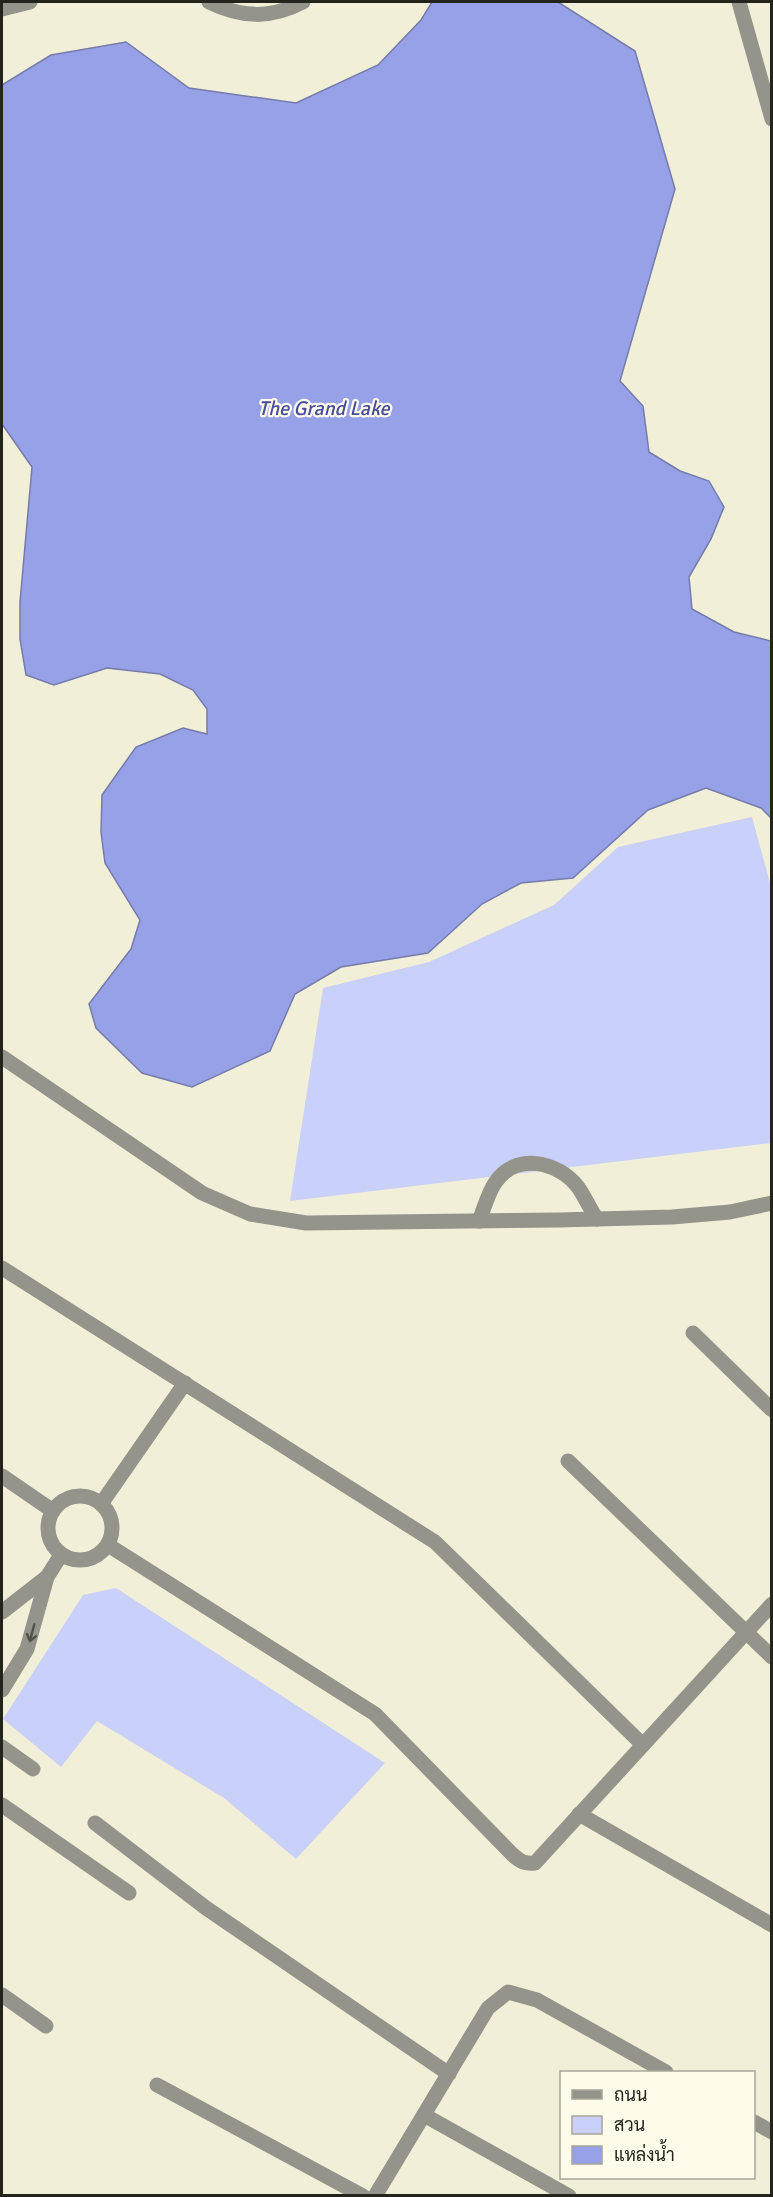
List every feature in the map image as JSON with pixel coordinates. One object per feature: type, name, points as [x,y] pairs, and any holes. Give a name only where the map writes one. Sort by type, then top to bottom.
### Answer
[{"type":"street","points":[[2,9],[30,2]]},
{"type":"street","points":[[209,2],[227,11],[258,15],[288,10],[303,2]]},
{"type":"street","points":[[739,2],[771,119]]},
{"type":"street","points":[[2,1057],[202,1193],[250,1214],[306,1223],[597,1219],[672,1217],[730,1212],[771,1203]]},
{"type":"street","points":[[478,1221],[495,1182],[511,1168],[529,1162],[551,1166],[577,1186],[597,1219]]},
{"type":"street","points":[[2,1268],[435,1542],[644,1744]]},
{"type":"street","points":[[693,1333],[771,1410]]},
{"type":"street","points":[[101,1503],[185,1383]]},
{"type":"street","points":[[568,1461],[771,1657]]},
{"type":"street","points":[[2,1476],[53,1510]]},
{"type":"street","points":[[81,1496],[101,1503],[112,1523],[112,1534],[108,1545],[101,1554],[92,1559],[80,1561],[61,1555],[52,1546],[48,1537],[47,1527],[53,1510],[62,1501],[71,1497],[81,1496]]},
{"type":"street","points":[[108,1545],[375,1714],[521,1862],[527,1864],[535,1863],[771,1604]]},
{"type":"street","points":[[2,1690],[27,1649],[47,1577],[61,1555]]},
{"type":"street","points":[[2,1612],[47,1577]]},
{"type":"street","points":[[2,1747],[33,1768]]},
{"type":"street","points":[[2,1805],[129,1893]]},
{"type":"street","points":[[579,1814],[771,1925]]},
{"type":"street","points":[[95,1823],[206,1908],[449,2073]]},
{"type":"street","points":[[375,2196],[488,2008],[508,1992],[537,2000],[662,2071]]},
{"type":"street","points":[[2,1995],[46,2026]]},
{"type":"street","points":[[157,2085],[363,2196]]},
{"type":"street","points":[[424,2115],[569,2196]]},
{"type":"street","points":[[755,2123],[771,2132]]},
{"type":"green space","points":[[752,817],[771,887],[771,1143],[290,1201],[323,988],[429,962],[554,905],[618,847]]},
{"type":"green space","points":[[116,1588],[385,1763],[296,1859],[224,1798],[97,1721],[61,1767],[3,1719],[83,1595]]},
{"type":"water","name":"The Grand Lake","points":[[432,2],[558,2],[635,51],[675,189],[620,381],[643,406],[649,452],[680,471],[709,481],[724,507],[711,539],[689,577],[692,609],[734,632],[771,641],[771,818],[761,808],[706,788],[648,810],[573,878],[521,883],[482,904],[428,953],[341,967],[295,994],[270,1051],[192,1087],[142,1073],[96,1028],[89,1004],[131,949],[140,920],[105,863],[101,832],[102,795],[136,747],[183,728],[207,734],[207,709],[193,690],[160,674],[107,668],[54,685],[26,675],[20,639],[20,602],[32,467],[2,424],[2,85],[51,55],[126,42],[189,88],[296,103],[378,65],[421,20]]}]
